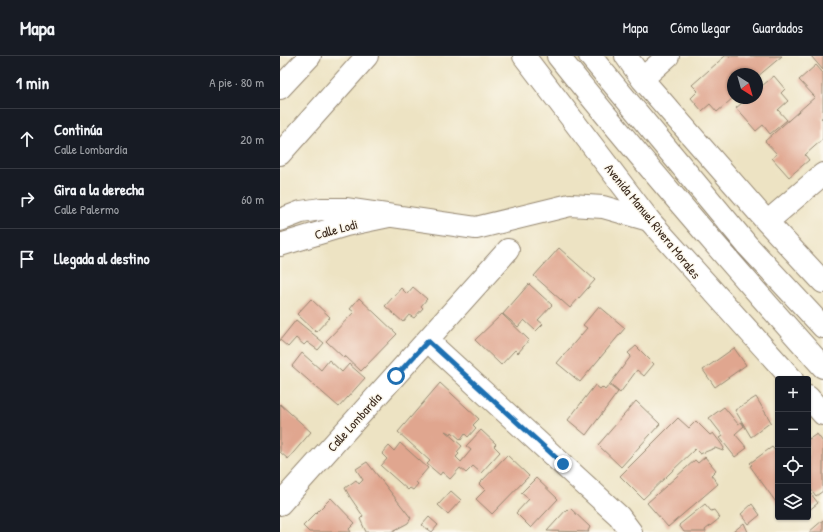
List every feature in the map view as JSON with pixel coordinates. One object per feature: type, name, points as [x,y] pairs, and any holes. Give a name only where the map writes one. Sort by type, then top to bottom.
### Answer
[{"type":"main road","points":[[282,86],[299,56]]},
{"type":"main road","points":[[282,86],[310,56]]},
{"type":"main road","points":[[280,154],[367,56]]},
{"type":"main road","name":"Avenida Manuel Rivera Morales","points":[[524,56],[649,220],[789,376]]},
{"type":"main road","points":[[558,56],[729,261],[823,367]]},
{"type":"main road","points":[[590,56],[748,246],[823,327]]},
{"type":"main road","points":[[626,56],[642,79],[767,222],[823,282]]},
{"type":"main road","points":[[642,79],[668,56]]},
{"type":"main road","points":[[767,222],[823,174]]},
{"type":"main road","points":[[280,220],[301,212],[321,209],[345,209],[476,228],[570,205],[602,207],[649,220]]},
{"type":"main road","name":"Calle Lodi","points":[[280,245],[346,225],[393,216]]},
{"type":"main road","name":"Calle Lombardía","points":[[280,504],[428,341],[508,250]]},
{"type":"main road","points":[[428,341],[625,529]]},
{"type":"main road","points":[[811,400],[823,414]]},
{"type":"building","points":[[725,56],[782,56],[763,72],[763,68],[727,68],[727,103],[717,112],[710,104],[702,111],[691,98],[698,91],[692,85]]},
{"type":"building","points":[[811,56],[823,56],[823,70]]},
{"type":"building","points":[[816,65],[823,73],[823,117],[821,118],[823,120],[823,139],[805,155],[809,160],[789,177],[772,158],[777,154],[765,141],[815,97],[799,80]]},
{"type":"building","points":[[774,76],[785,89],[781,93],[788,101],[778,110],[787,120],[770,134],[763,125],[756,131],[736,108],[741,104],[763,104],[763,85]]},
{"type":"building","points":[[559,248],[595,280],[570,308],[534,276]]},
{"type":"building","points":[[529,284],[552,305],[538,320],[543,324],[536,331],[524,320],[518,327],[503,314]]},
{"type":"building","points":[[413,287],[427,299],[421,306],[423,308],[414,318],[409,315],[403,322],[385,306],[401,288],[407,294]]},
{"type":"building","points":[[359,298],[397,334],[361,371],[326,341],[354,312],[350,309]]},
{"type":"building","points":[[311,299],[330,317],[316,332],[297,314]]},
{"type":"building","points":[[599,306],[625,328],[580,382],[557,363],[587,328],[583,325]]},
{"type":"building","points":[[502,314],[529,340],[518,353],[515,350],[501,365],[475,340]]},
{"type":"building","points":[[296,320],[324,343],[318,350],[307,342],[304,345],[296,338],[288,347],[280,340]]},
{"type":"building","points":[[636,346],[654,364],[644,376],[637,370],[620,393],[610,384],[631,356],[628,353]]},
{"type":"building","points":[[734,348],[746,365],[715,387],[703,370]]},
{"type":"building","points":[[302,353],[321,370],[329,360],[342,372],[349,364],[365,378],[339,407],[292,366]]},
{"type":"building","points":[[440,383],[479,419],[473,425],[476,428],[468,437],[465,434],[461,440],[452,432],[451,434],[445,431],[462,446],[457,452],[459,454],[456,457],[461,462],[471,450],[466,446],[481,430],[496,444],[494,446],[500,452],[481,473],[473,466],[466,473],[460,468],[450,479],[442,472],[440,475],[427,464],[430,461],[398,432]]},
{"type":"building","points":[[595,385],[600,389],[602,387],[605,390],[609,385],[618,392],[586,435],[568,420]]},
{"type":"building","points":[[756,397],[771,422],[751,437],[735,410]]},
{"type":"building","points":[[636,401],[660,424],[621,467],[598,445]]},
{"type":"building","points":[[280,404],[311,432],[288,459],[280,452]]},
{"type":"building","points":[[724,407],[738,424],[741,422],[744,426],[735,434],[747,448],[735,457],[720,438],[723,436],[709,418]]},
{"type":"building","points":[[678,418],[689,428],[696,421],[710,435],[713,433],[724,448],[723,451],[715,448],[700,454],[695,449],[643,499],[620,476]]},
{"type":"building","points":[[817,434],[823,442],[823,491],[816,496],[811,489],[811,438]]},
{"type":"building","points":[[400,443],[428,468],[416,482],[418,484],[413,490],[410,488],[408,490],[381,466],[387,459],[382,454],[389,446],[394,451]]},
{"type":"building","points":[[772,447],[775,450],[775,501],[750,466],[752,465],[750,463]]},
{"type":"building","points":[[507,455],[529,476],[492,514],[476,499],[485,490],[479,484]]},
{"type":"building","points":[[705,457],[716,470],[711,475],[718,484],[668,527],[647,503],[695,460],[698,463]]},
{"type":"building","points":[[367,462],[411,518],[408,523],[391,532],[366,532],[360,519],[363,516],[345,488],[356,480],[359,484],[363,480],[356,469]]},
{"type":"building","points":[[536,478],[558,499],[531,528],[516,513],[529,499],[521,493]]},
{"type":"building","points":[[451,491],[461,500],[448,514],[438,505]]},
{"type":"building","points":[[811,494],[818,503],[811,509]]},
{"type":"building","points":[[331,498],[355,523],[349,529],[351,532],[309,532],[303,526]]},
{"type":"building","points":[[705,504],[711,511],[714,510],[720,518],[705,530],[706,532],[684,532],[679,525]]},
{"type":"building","points":[[752,504],[760,515],[749,524],[741,514]]},
{"type":"building","points":[[567,509],[569,511],[571,509],[590,527],[589,532],[547,531]]},
{"type":"building","points":[[429,517],[438,525],[432,532],[422,525]]},
{"type":"building","points":[[823,520],[823,532],[809,532]]},
{"type":"building","points":[[744,523],[748,532],[733,532]]},
{"type":"route","points":[[396,376],[428,341],[563,464]]}]
